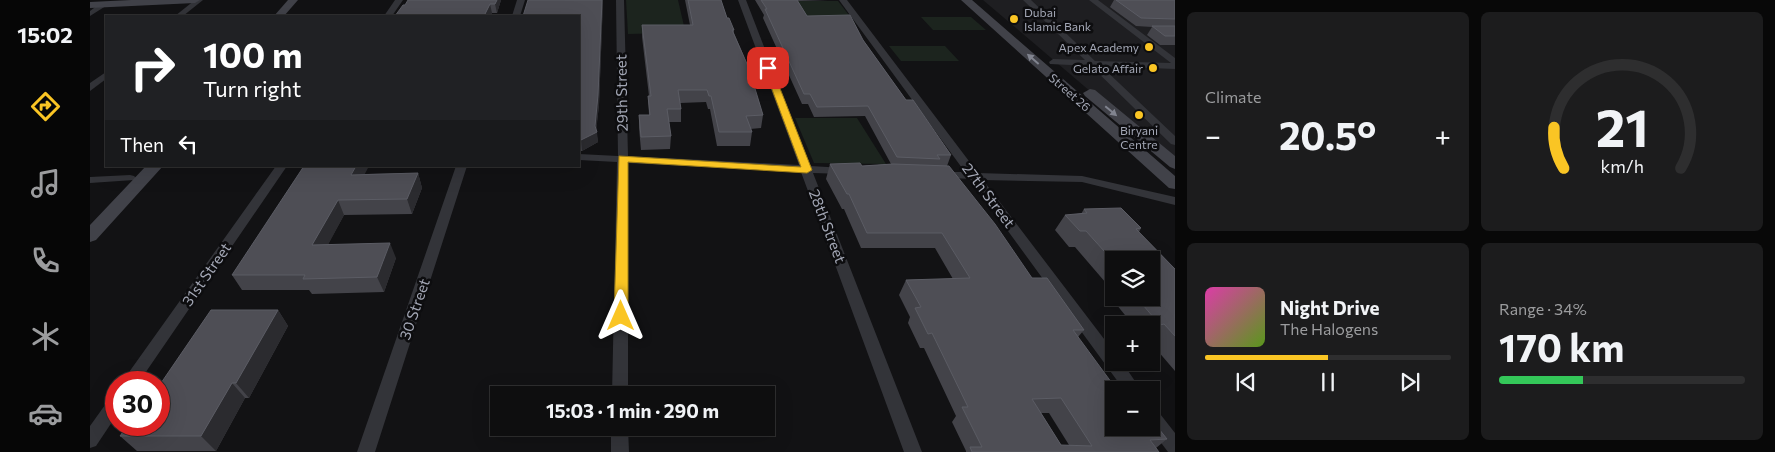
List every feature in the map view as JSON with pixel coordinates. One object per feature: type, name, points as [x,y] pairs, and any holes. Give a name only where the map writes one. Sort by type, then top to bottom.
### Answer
[{"type":"main road","points":[[90,5],[195,0]]},
{"type":"main road","points":[[280,15],[293,0]]},
{"type":"main road","points":[[292,15],[305,0]]},
{"type":"main road","name":"Street 26","points":[[966,0],[1175,184]]},
{"type":"main road","name":"Street 26","points":[[981,0],[1175,164]]},
{"type":"main road","points":[[90,236],[154,167]]},
{"type":"main road","points":[[90,219],[135,172]]},
{"type":"street","points":[[180,15],[200,0]]},
{"type":"street","points":[[389,15],[399,0]]},
{"type":"street","points":[[516,15],[521,0]]},
{"type":"street","name":"29th Street","points":[[620,0],[623,158],[620,386]]},
{"type":"street","name":"28th Street","points":[[742,0],[913,452]]},
{"type":"street","name":"27th Street","points":[[843,0],[1126,381]]},
{"type":"street","points":[[1027,0],[1175,142]]},
{"type":"street","points":[[1094,1],[1175,64]]},
{"type":"street","points":[[1094,1],[1115,3]]},
{"type":"street","points":[[90,14],[105,4]]},
{"type":"street","points":[[1132,30],[1149,30]]},
{"type":"street","points":[[1053,62],[1175,64]]},
{"type":"street","points":[[90,88],[105,76]]},
{"type":"street","points":[[580,157],[857,172]]},
{"type":"street","name":"31st Street","points":[[138,371],[281,167]]},
{"type":"street","name":"30 Street","points":[[366,452],[462,167]]},
{"type":"street","points":[[90,180],[135,172]]},
{"type":"street","points":[[926,174],[1082,179],[1175,201]]},
{"type":"street","points":[[90,440],[105,419]]},
{"type":"street","points":[[1160,427],[1175,447]]},
{"type":"street","points":[[620,436],[620,452]]},
{"type":"shaded area","points":[[626,0],[678,0],[684,26],[669,33],[628,34]]},
{"type":"shaded area","points":[[983,0],[1175,0],[1175,162],[1118,115]]},
{"type":"shaded area","points":[[794,1],[838,1],[855,23],[806,23]]},
{"type":"shaded area","points":[[921,17],[971,17],[986,30],[933,30]]},
{"type":"shaded area","points":[[889,46],[945,46],[959,61],[901,61]]},
{"type":"shaded area","points":[[795,118],[857,118],[886,164],[814,163]]},
{"type":"building","points":[[408,0],[497,0],[495,4],[490,4],[484,15],[396,15]]},
{"type":"building","points":[[528,0],[602,0],[595,126],[597,132],[580,140],[580,15],[523,15]]},
{"type":"building","points":[[688,0],[721,0],[755,82],[753,82],[763,115],[746,116],[752,132],[719,132],[711,96],[709,96],[707,90],[678,90],[681,109],[667,109],[671,136],[641,137],[639,115],[650,115],[648,96],[651,96],[642,25],[693,25]]},
{"type":"building","points":[[761,0],[797,0],[807,16],[850,15],[863,40],[906,100],[913,100],[951,155],[937,155],[940,159],[897,157],[868,106],[817,107],[810,94],[804,94],[765,9],[767,9]]},
{"type":"building","points":[[1116,0],[1175,0],[1175,19],[1141,18]]},
{"type":"building","points":[[1152,26],[1175,26],[1175,36],[1165,36]]},
{"type":"building","points":[[860,163],[862,166],[893,164],[949,166],[995,224],[1032,278],[1047,278],[1084,330],[1073,330],[1110,381],[1105,381],[1105,436],[1160,436],[1160,430],[1167,439],[1150,440],[1159,452],[972,452],[970,447],[982,447],[962,407],[968,407],[932,333],[928,334],[915,308],[921,307],[906,280],[970,278],[942,233],[867,233],[849,194],[847,194],[830,164]],"holes":[[[1061,398],[1092,446],[1061,445],[1032,399]]]},
{"type":"building","points":[[303,167],[355,167],[351,175],[418,173],[407,199],[338,200],[312,245],[390,243],[377,277],[303,279],[305,275],[232,275]]},
{"type":"building","points":[[1121,208],[1141,228],[1136,229],[1157,251],[1105,252],[1086,231],[1080,231],[1065,215],[1087,213],[1084,209]]},
{"type":"building","points":[[1160,254],[1175,269],[1175,336],[1164,324],[1160,325],[1160,316],[1152,316],[1144,306],[1160,306]]},
{"type":"building","points":[[211,310],[278,310],[236,383],[232,383],[201,436],[170,436],[169,371]]},
{"type":"place","name":"Dubai Islamic Bank","points":[[1014,19]]},
{"type":"place","name":"Apex Academy","points":[[1149,47]]},
{"type":"place","name":"Gelato Affair","points":[[1153,68]]},
{"type":"place","name":"Biryani Centre","points":[[1139,115]]},
{"type":"route","points":[[621,316],[623,158],[807,170],[768,68]]}]
